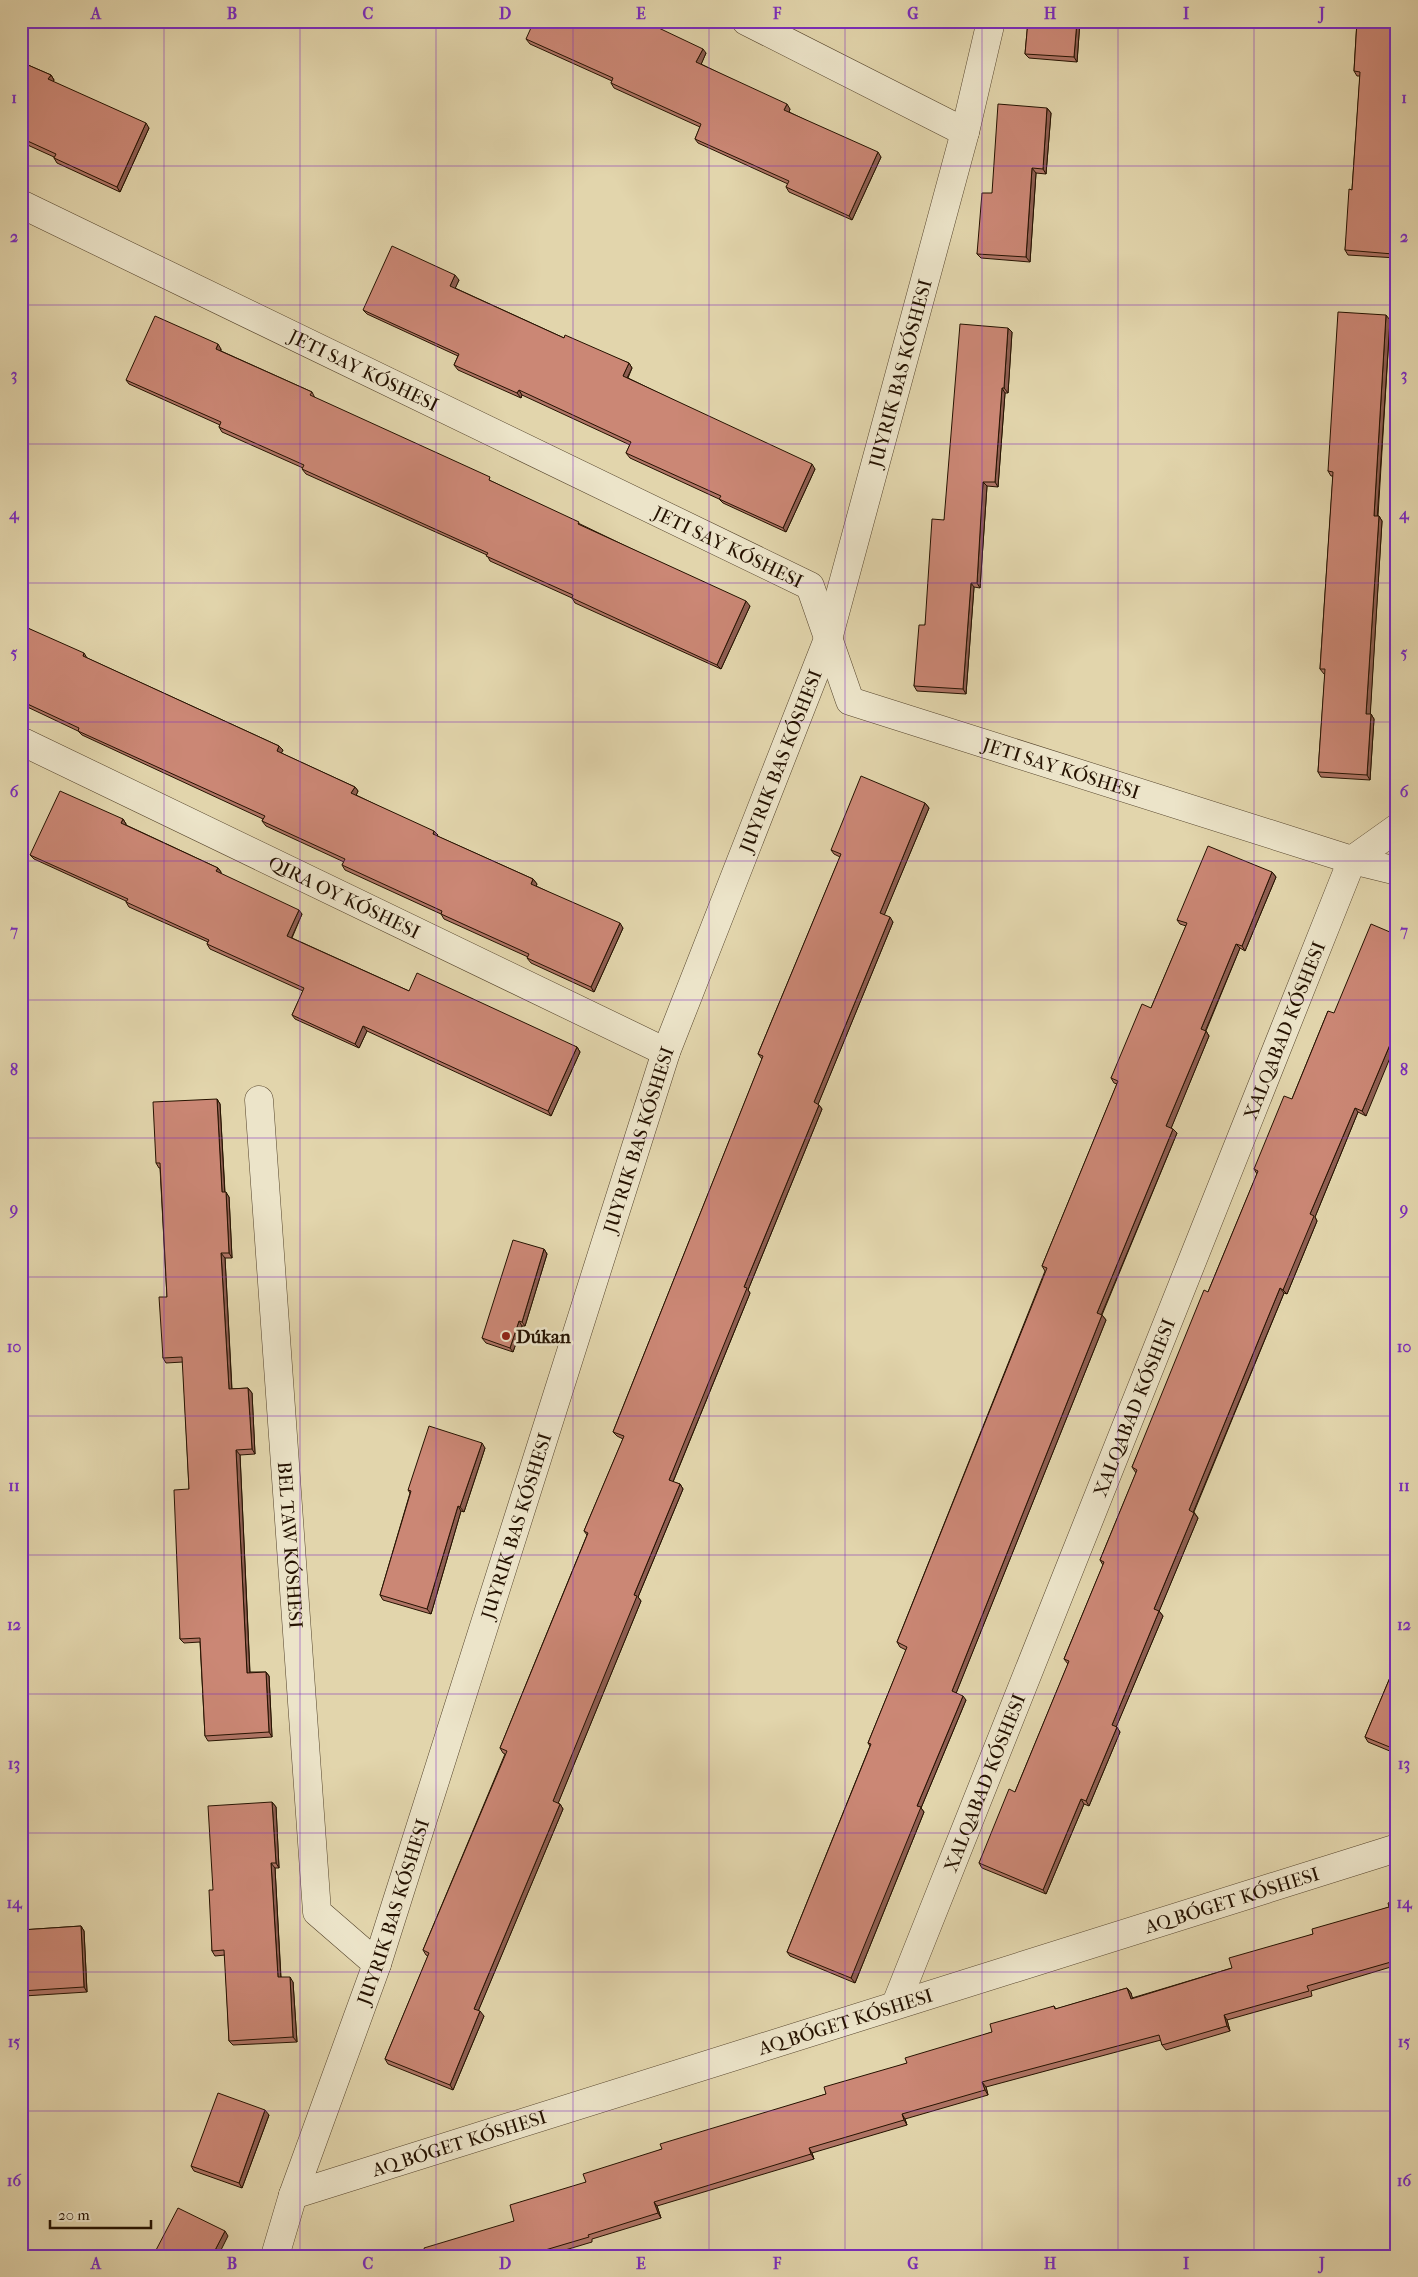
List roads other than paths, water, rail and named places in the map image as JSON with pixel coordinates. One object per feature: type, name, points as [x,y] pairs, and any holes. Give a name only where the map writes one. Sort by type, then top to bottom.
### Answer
[{"type":"street","points":[[746,21],[965,132]]},
{"type":"street","name":"JUYRIK BAS KÓSHESI","points":[[274,2256],[292,2195],[377,1964],[666,1052],[828,639],[965,132],[991,21]]},
{"type":"street","name":"JETI SAY KÓSHESI","points":[[21,204],[810,586],[850,701],[1352,860],[1397,872]]},
{"type":"street","points":[[21,741],[666,1052]]},
{"type":"street","points":[[1352,860],[1397,828]]},
{"type":"street","name":"XALQABAD KÓSHESI","points":[[896,2004],[1352,860]]},
{"type":"street","name":"BEL TAW KÓSHESI","points":[[259,1100],[316,1912],[377,1964]]},
{"type":"street","name":"AQ BÓGET KÓSHESI","points":[[292,2195],[1397,1848]]},
{"type":"place","name":"Dúkan","points":[[506,1336]]}]
